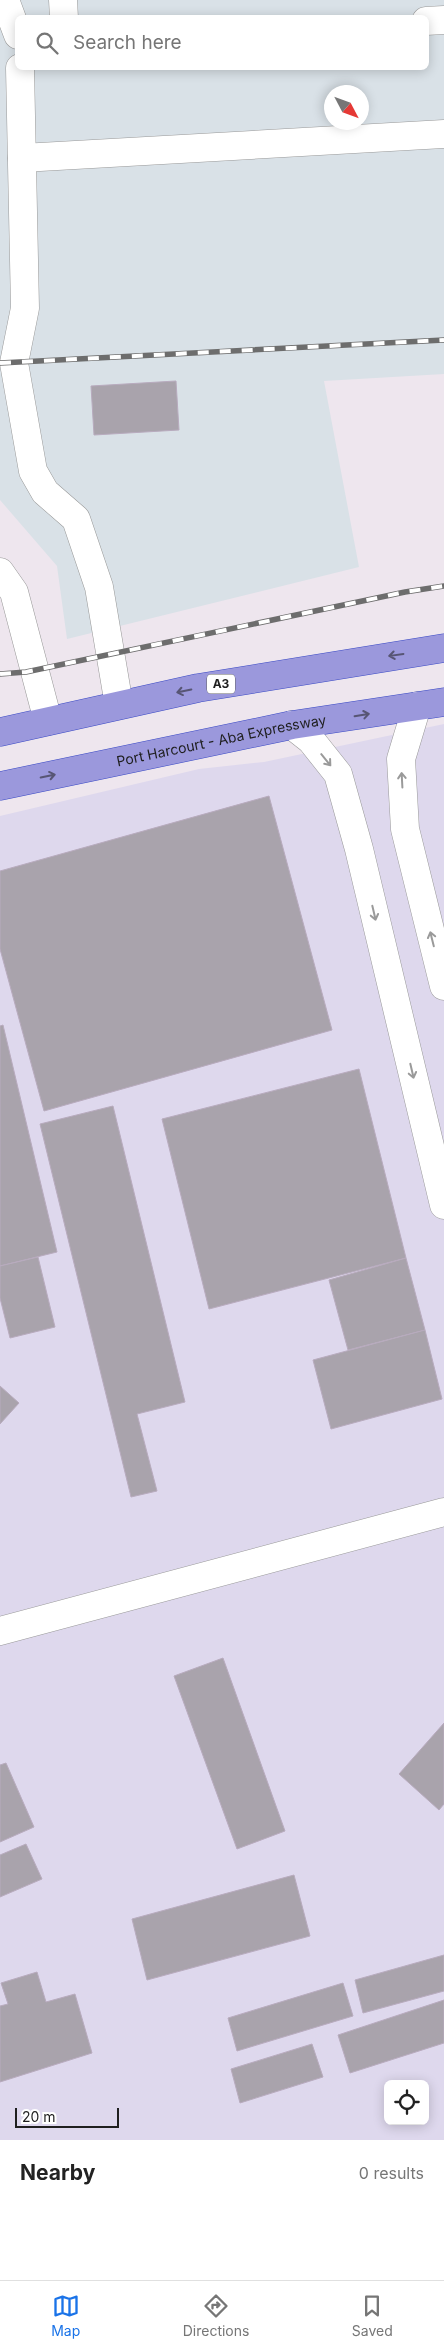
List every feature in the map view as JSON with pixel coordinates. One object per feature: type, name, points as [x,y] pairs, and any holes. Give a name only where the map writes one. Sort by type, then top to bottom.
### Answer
[{"type":"highway","name":"A3","points":[[0,732],[198,688],[444,648]]},
{"type":"highway","name":"Port Harcourt - Aba Expressway","points":[[0,786],[292,726],[444,702]]},
{"type":"street","points":[[5,0],[15,26]]},
{"type":"street","points":[[63,0],[64,15]]},
{"type":"street","points":[[429,21],[444,20]]},
{"type":"street","points":[[20,70],[25,308],[14,363],[33,470],[45,492],[76,519],[99,587],[119,705]]},
{"type":"street","points":[[22,158],[444,134]]},
{"type":"street","points":[[0,572],[14,592],[48,721]]},
{"type":"street","points":[[417,706],[401,758],[405,828],[444,986]]},
{"type":"street","points":[[292,726],[311,740],[338,774],[359,849],[444,1206]]},
{"type":"street","points":[[0,1631],[444,1512]]},
{"type":"shaded area","points":[[0,0],[444,0],[444,374],[324,381],[359,567],[67,639],[57,566],[0,500]]},
{"type":"shaded area","points":[[444,724],[444,2140],[0,2140],[0,816],[199,769],[264,762]]},
{"type":"building","points":[[176,381],[179,430],[94,435],[91,386]]},
{"type":"building","points":[[269,796],[332,1030],[44,1111],[0,949],[0,871]]},
{"type":"building","points":[[3,1025],[57,1252],[0,1266],[0,1026]]},
{"type":"building","points":[[359,1069],[406,1258],[209,1309],[162,1119]]},
{"type":"building","points":[[113,1106],[185,1402],[137,1414],[157,1491],[131,1497],[40,1124]]},
{"type":"building","points":[[38,1257],[55,1327],[10,1338],[0,1298],[0,1266]]},
{"type":"building","points":[[406,1258],[425,1330],[348,1350],[329,1280]]},
{"type":"building","points":[[425,1330],[442,1399],[331,1429],[313,1360]]},
{"type":"building","points":[[0,1386],[19,1403],[0,1424]]},
{"type":"building","points":[[223,1658],[285,1831],[237,1849],[174,1676]]},
{"type":"building","points":[[444,1723],[444,1804],[439,1810],[399,1774]]},
{"type":"building","points":[[6,1763],[34,1827],[0,1842],[0,1765]]},
{"type":"building","points":[[26,1844],[42,1879],[0,1897],[0,1855]]},
{"type":"building","points":[[294,1875],[310,1936],[147,1980],[132,1919]]},
{"type":"building","points":[[444,1955],[444,1991],[363,2013],[355,1980]]},
{"type":"building","points":[[37,1972],[46,2002],[75,1994],[92,2053],[0,2082],[0,2006],[8,2004],[1,1983]]},
{"type":"building","points":[[343,1983],[353,2016],[237,2051],[228,2018]]},
{"type":"building","points":[[444,2000],[444,2043],[350,2073],[338,2035]]},
{"type":"building","points":[[312,2044],[323,2077],[240,2103],[231,2069]]},
{"type":"railway","points":[[0,363],[444,340]]},
{"type":"railway","points":[[0,674],[26,672],[405,592],[444,586]]}]
